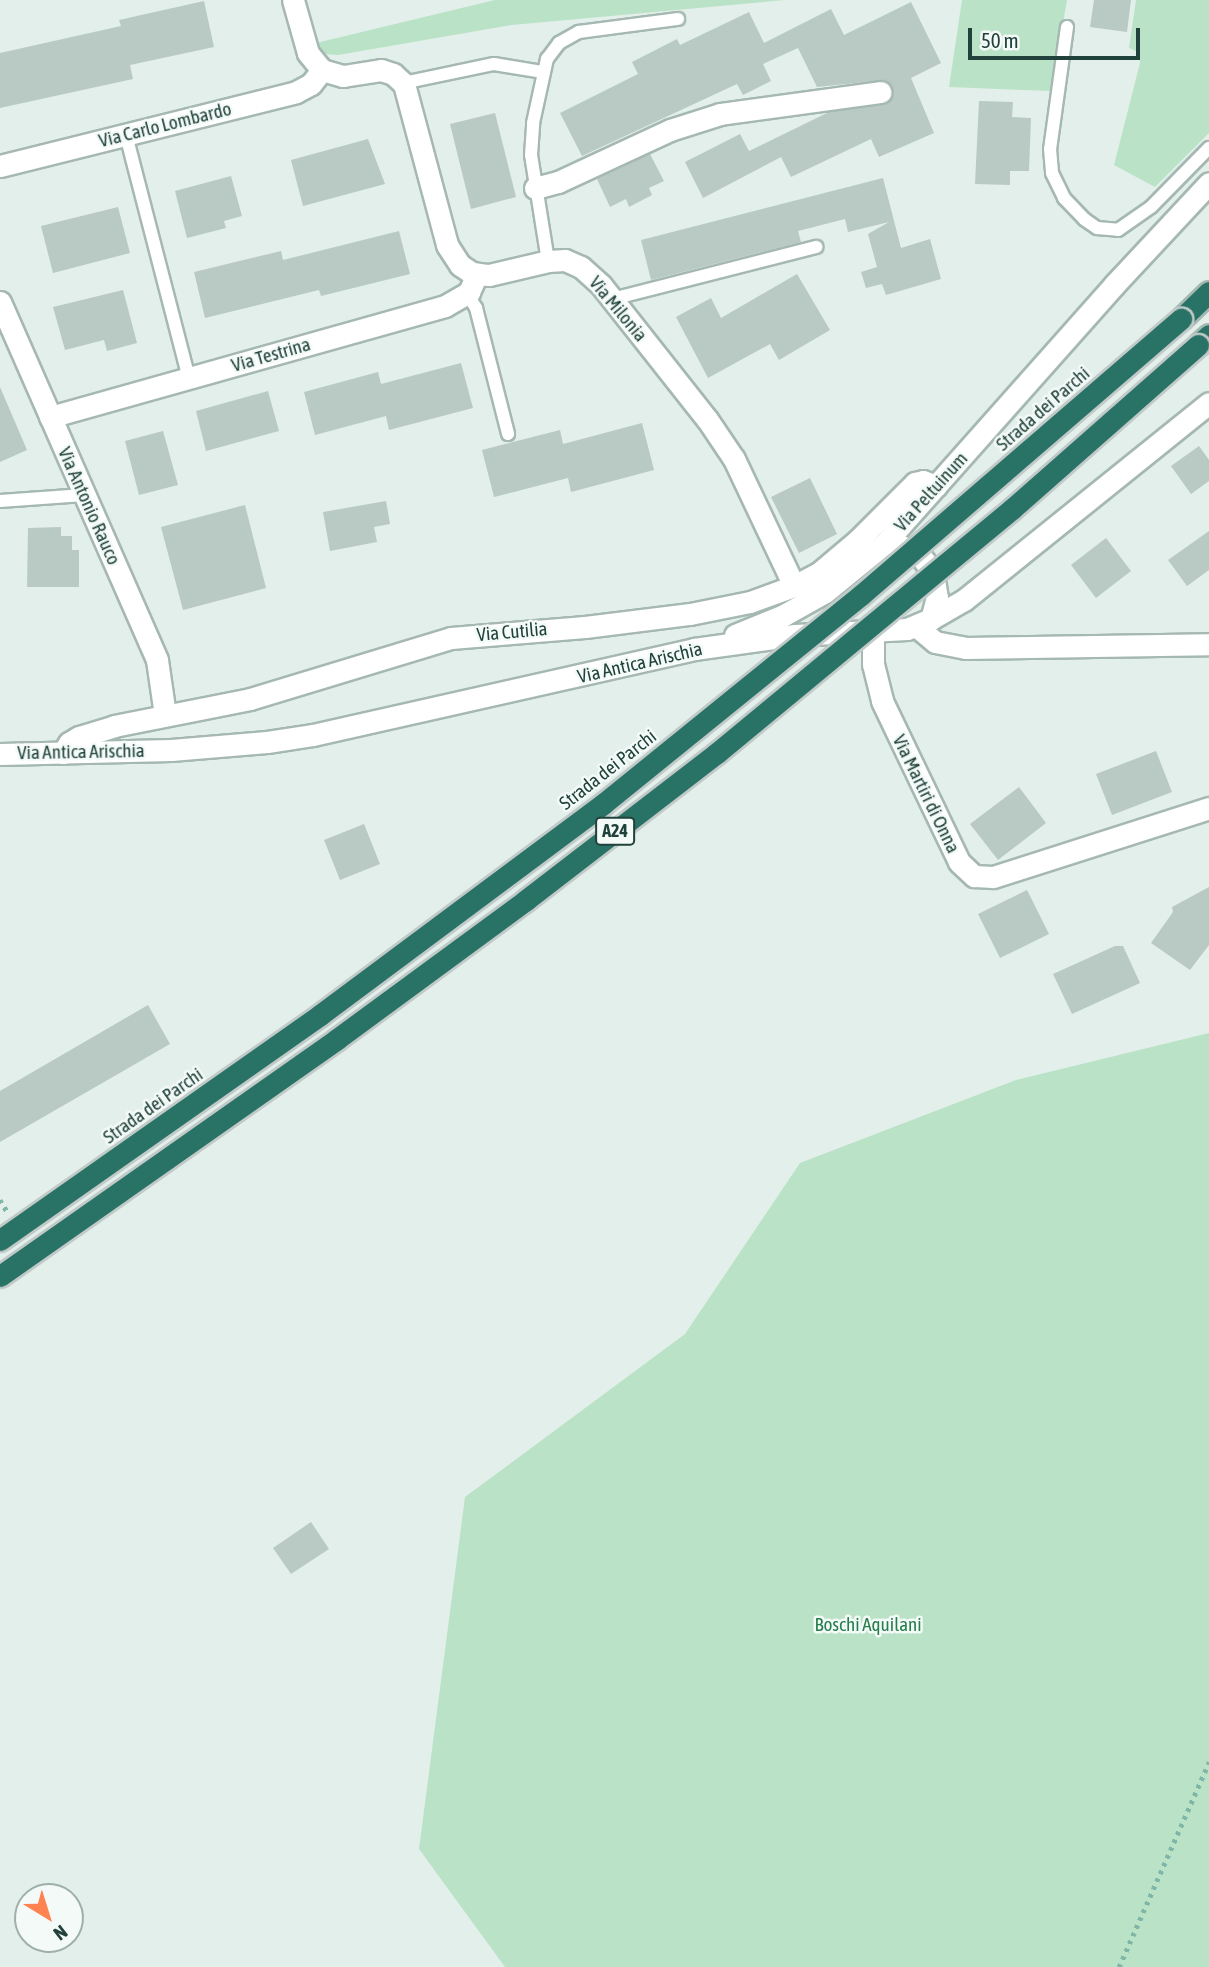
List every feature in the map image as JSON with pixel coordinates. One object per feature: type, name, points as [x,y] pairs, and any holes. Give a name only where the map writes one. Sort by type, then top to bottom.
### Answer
[{"type":"highway","name":"Strada dei Parchi","points":[[0,1240],[320,1015],[603,804],[861,595],[1209,292]]},
{"type":"highway","name":"A24","points":[[0,1276],[337,1039],[526,900],[717,753],[1012,509],[1204,340]]},
{"type":"street","points":[[293,0],[308,53],[322,70],[343,76],[381,70],[393,74],[403,83],[447,246],[460,265],[477,274],[467,294]]},
{"type":"street","name":"Via Carlo Lombardo","points":[[0,166],[296,92],[311,84],[322,70]]},
{"type":"street","points":[[535,188],[558,183],[670,130],[720,114],[880,92]]},
{"type":"street","name":"Via Peltuinum","points":[[694,649],[784,615],[825,592],[861,565],[885,543],[1209,183]]},
{"type":"street","name":"Via Milonia","points":[[477,274],[489,275],[548,261],[565,260],[593,277],[707,419],[734,460],[794,586]]},
{"type":"street","name":"Via Testrina","points":[[50,417],[446,306],[467,294]]},
{"type":"street","name":"Via Antonio Rauco","points":[[0,302],[156,660],[165,715]]},
{"type":"street","name":"Via Antica Arischia","points":[[0,754],[183,750],[290,739],[694,649],[795,635],[873,631],[924,623],[964,600],[1209,403]]},
{"type":"street","name":"Via Cutilia","points":[[62,753],[69,743],[85,735],[165,715],[250,699],[451,638],[690,614],[750,603],[794,586],[833,562],[915,483],[923,481],[936,486]]},
{"type":"street","points":[[885,543],[908,548],[929,565],[937,597],[924,623],[935,642],[965,648],[1209,644]]},
{"type":"street","points":[[861,565],[854,576],[849,598],[859,622],[873,631]]},
{"type":"street","name":"Via Martiri di Onna","points":[[873,631],[873,664],[882,701],[959,862],[968,874],[980,878],[993,877],[1209,808]]},
{"type":"lane","points":[[548,261],[535,188],[532,132],[543,72],[551,52],[572,35],[678,19]]},
{"type":"lane","points":[[1067,27],[1050,149],[1052,173],[1064,198],[1084,219],[1097,229],[1118,230],[1151,207],[1209,148]]},
{"type":"lane","points":[[403,83],[494,64],[543,72]]},
{"type":"lane","points":[[126,135],[189,378]]},
{"type":"lane","points":[[612,299],[816,247]]},
{"type":"lane","points":[[467,294],[476,308],[508,434]]},
{"type":"lane","points":[[0,501],[84,495]]},
{"type":"path","points":[[0,1200],[7,1212]]},
{"type":"path","points":[[1119,1967],[1209,1762]]},
{"type":"green space","points":[[495,0],[785,0],[512,25],[338,55],[324,54],[316,43]]},
{"type":"green space","points":[[962,0],[1067,0],[1051,91],[949,87]]},
{"type":"green space","points":[[1136,0],[1209,0],[1209,133],[1155,187],[1114,165],[1140,63],[1138,52],[1129,48]]},
{"type":"green space","name":"Boschi Aquilani","points":[[1209,1033],[1209,1967],[505,1967],[419,1849],[465,1497],[685,1334],[800,1163],[1016,1080]]},
{"type":"building","points":[[1094,0],[1131,0],[1127,32],[1090,27]]},
{"type":"building","points":[[204,1],[214,47],[130,65],[133,79],[0,108],[0,53],[121,26],[119,20]]},
{"type":"building","points":[[911,2],[941,63],[911,78],[934,133],[879,157],[871,139],[791,177],[781,157],[703,198],[685,162],[740,134],[749,151],[829,112],[882,105],[892,98],[891,85],[884,80],[817,87],[798,48],[763,64],[771,81],[743,95],[737,84],[582,156],[560,113],[638,74],[632,62],[677,39],[680,45],[749,12],[764,43],[831,9],[844,35]]},
{"type":"building","points":[[979,101],[1013,102],[1012,117],[1031,118],[1029,171],[1010,171],[1010,185],[975,184]]},
{"type":"building","points":[[495,113],[516,197],[471,209],[450,124]]},
{"type":"building","points":[[368,139],[385,184],[303,206],[291,160]]},
{"type":"building","points":[[650,154],[664,181],[649,188],[652,195],[629,207],[626,199],[610,207],[597,179]]},
{"type":"building","points":[[231,176],[242,216],[224,221],[226,228],[187,238],[175,191]]},
{"type":"building","points":[[883,178],[901,248],[930,239],[941,279],[886,295],[882,284],[866,288],[861,272],[877,267],[868,234],[889,222],[848,232],[845,219],[798,231],[801,242],[651,280],[641,240]]},
{"type":"building","points":[[118,207],[130,253],[53,273],[41,226]]},
{"type":"building","points":[[399,231],[410,274],[321,296],[319,290],[205,318],[194,272],[281,251],[283,260]]},
{"type":"building","points":[[797,274],[830,330],[779,360],[770,344],[708,378],[676,317],[711,298],[721,318]]},
{"type":"building","points":[[123,290],[137,343],[107,351],[104,340],[65,350],[53,307]]},
{"type":"building","points":[[461,363],[473,408],[389,430],[386,416],[315,435],[304,392],[378,372],[381,384]]},
{"type":"building","points":[[0,387],[27,450],[0,462]]},
{"type":"building","points":[[268,391],[279,431],[206,451],[196,411]]},
{"type":"building","points":[[642,423],[654,470],[571,492],[568,478],[494,497],[482,450],[560,430],[563,444]]},
{"type":"building","points":[[163,431],[178,485],[139,495],[125,441]]},
{"type":"building","points":[[1199,446],[1209,460],[1209,481],[1191,494],[1171,466]]},
{"type":"building","points":[[810,478],[837,534],[799,553],[771,497]]},
{"type":"building","points":[[386,501],[390,524],[374,527],[377,542],[330,551],[323,512]]},
{"type":"building","points":[[245,505],[266,588],[183,610],[161,527]]},
{"type":"building","points":[[61,527],[61,536],[72,536],[72,550],[79,550],[79,587],[27,587],[28,528]]},
{"type":"building","points":[[1209,531],[1209,570],[1187,586],[1168,560]]},
{"type":"building","points":[[1106,538],[1131,571],[1096,598],[1071,565]]},
{"type":"building","points":[[1156,751],[1172,792],[1112,815],[1096,774]]},
{"type":"building","points":[[1019,787],[1046,823],[998,860],[970,824]]},
{"type":"building","points":[[364,824],[380,864],[340,880],[324,840]]},
{"type":"building","points":[[1209,887],[1209,945],[1190,970],[1151,943],[1173,912],[1172,907]]},
{"type":"building","points":[[1027,890],[1049,934],[1000,958],[978,914]]},
{"type":"building","points":[[1115,946],[1123,946],[1140,983],[1072,1014],[1053,974]]},
{"type":"building","points":[[148,1005],[170,1044],[0,1142],[0,1091]]},
{"type":"building","points":[[311,1522],[329,1549],[291,1574],[273,1548]]}]
